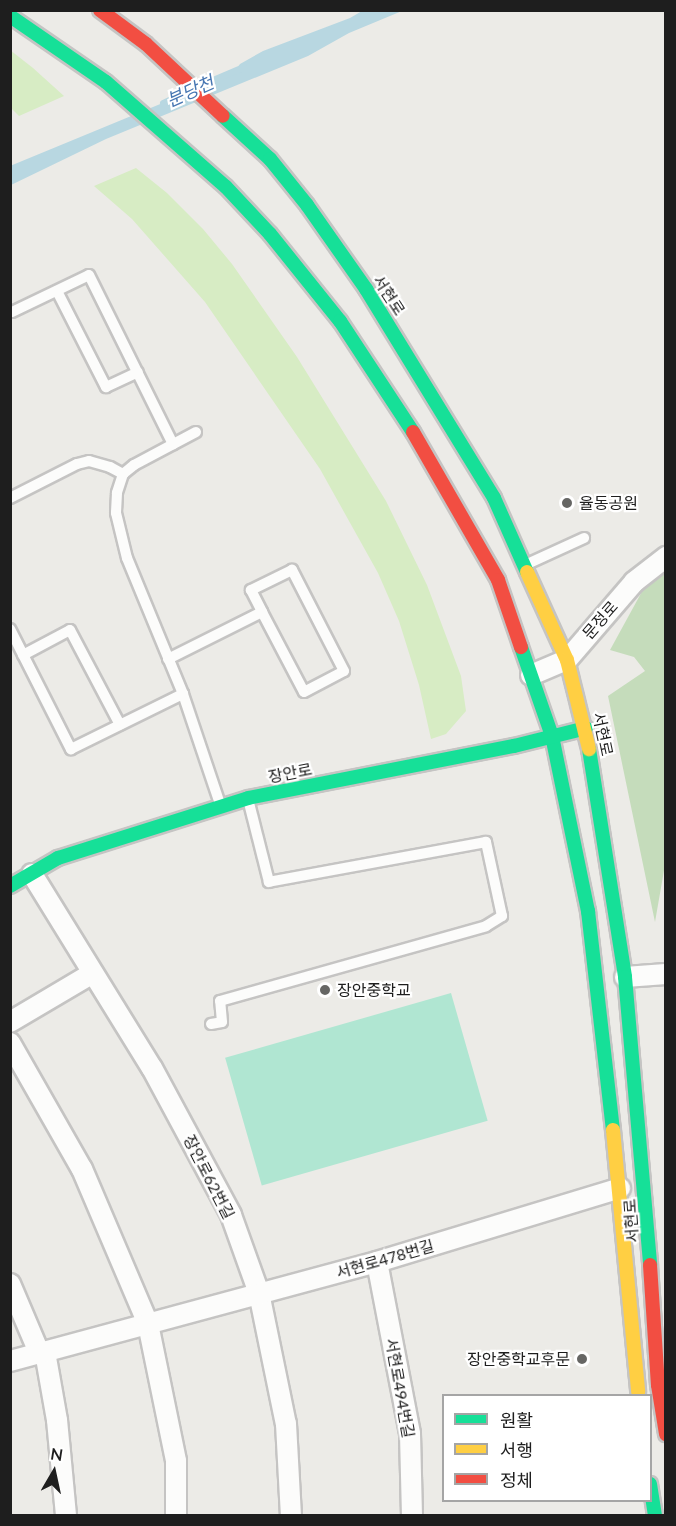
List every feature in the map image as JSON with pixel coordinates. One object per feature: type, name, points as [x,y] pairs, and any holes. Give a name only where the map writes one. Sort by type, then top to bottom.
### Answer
[{"type":"main road","points":[[100,10],[126,17]]},
{"type":"main road","name":"서현로","points":[[10,16],[106,82],[226,187],[270,234],[340,321],[412,430],[498,580],[552,736],[588,911],[620,1188],[639,1394]]},
{"type":"main road","name":"서현로","points":[[126,17],[146,44],[270,159],[307,205],[366,289],[494,498],[567,660],[586,728],[626,977],[646,1197],[658,1384],[666,1434]]},
{"type":"main road","name":"장안로","points":[[10,886],[58,858],[248,798],[496,750],[586,728]]},
{"type":"main road","points":[[652,1492],[655,1515]]},
{"type":"street","name":"문정로","points":[[531,675],[567,660],[634,582],[666,557]]},
{"type":"street","name":"장안로62번길","points":[[32,874],[152,1068],[231,1215],[259,1293],[286,1424],[291,1515]]},
{"type":"street","points":[[10,1023],[93,973]]},
{"type":"street","points":[[626,977],[666,974]]},
{"type":"street","points":[[10,1043],[82,1169],[148,1324],[176,1461],[176,1515]]},
{"type":"street","name":"서현로478번길","points":[[10,1361],[377,1262],[620,1188]]},
{"type":"street","name":"서현로494번길","points":[[377,1262],[410,1434],[412,1515]]},
{"type":"street","points":[[10,1284],[38,1350],[45,1352],[57,1420],[66,1515]]},
{"type":"lane","points":[[12,312],[89,275],[173,444]]},
{"type":"lane","points":[[57,291],[106,387],[138,372]]},
{"type":"lane","points":[[196,432],[134,465],[123,474],[117,493],[120,534],[183,694],[221,807]]},
{"type":"lane","points":[[10,498],[77,464],[89,461],[123,474]]},
{"type":"lane","points":[[525,565],[584,538]]},
{"type":"lane","points":[[292,570],[344,671],[304,692],[262,612],[251,591],[292,570]]},
{"type":"lane","points":[[168,659],[262,612]]},
{"type":"lane","points":[[10,630],[71,749],[183,694]]},
{"type":"lane","points":[[23,655],[70,630],[120,725]]},
{"type":"lane","points":[[211,1024],[222,1022],[220,1001],[486,926],[502,916],[486,842],[269,882],[248,798]]},
{"type":"green space","points":[[10,50],[64,96],[19,116],[11,108]]},
{"type":"green space","points":[[136,168],[167,193],[203,229],[232,264],[297,357],[386,501],[427,585],[461,676],[466,711],[446,734],[431,739],[419,685],[399,621],[378,573],[320,469],[205,302],[132,219],[94,186]]},
{"type":"green space","points":[[665,573],[666,859],[655,922],[608,696],[645,671],[634,657],[610,650],[645,586]]},
{"type":"green space","points":[[451,993],[488,1121],[262,1186],[225,1058]]},
{"type":"water","points":[[362,11],[402,11],[349,33],[308,56],[106,139],[11,185],[10,166],[233,74],[240,64],[263,51],[350,18]]},
{"type":"waterway","name":"분당천","points":[[201,85],[243,67]]},
{"type":"waterway","name":"분당천","points":[[163,103],[186,92]]},
{"type":"traffic: fast","points":[[10,16],[106,82],[226,187],[270,234],[340,321],[413,432]]},
{"type":"traffic: fast","points":[[223,116],[270,159],[307,205],[366,289],[494,498],[527,572]]},
{"type":"traffic: fast","points":[[521,647],[552,736],[588,911],[613,1130]]},
{"type":"traffic: fast","points":[[10,886],[58,858],[248,798],[514,746],[586,728]]},
{"type":"traffic: fast","points":[[589,749],[625,977],[650,1265]]},
{"type":"traffic: fast","points":[[652,1497],[655,1516]]},
{"type":"traffic: slow","points":[[527,572],[567,660],[589,749]]},
{"type":"traffic: slow","points":[[613,1130],[638,1392]]},
{"type":"traffic: jam","points":[[100,10],[146,44],[223,116]]},
{"type":"traffic: jam","points":[[413,432],[498,580],[521,647]]},
{"type":"traffic: jam","points":[[650,1265],[658,1385],[666,1434]]},
{"type":"place","name":"율동공원","points":[[567,503]]},
{"type":"place","name":"장안중학교","points":[[325,990]]},
{"type":"place","name":"장안중학교후문","points":[[582,1359]]}]
